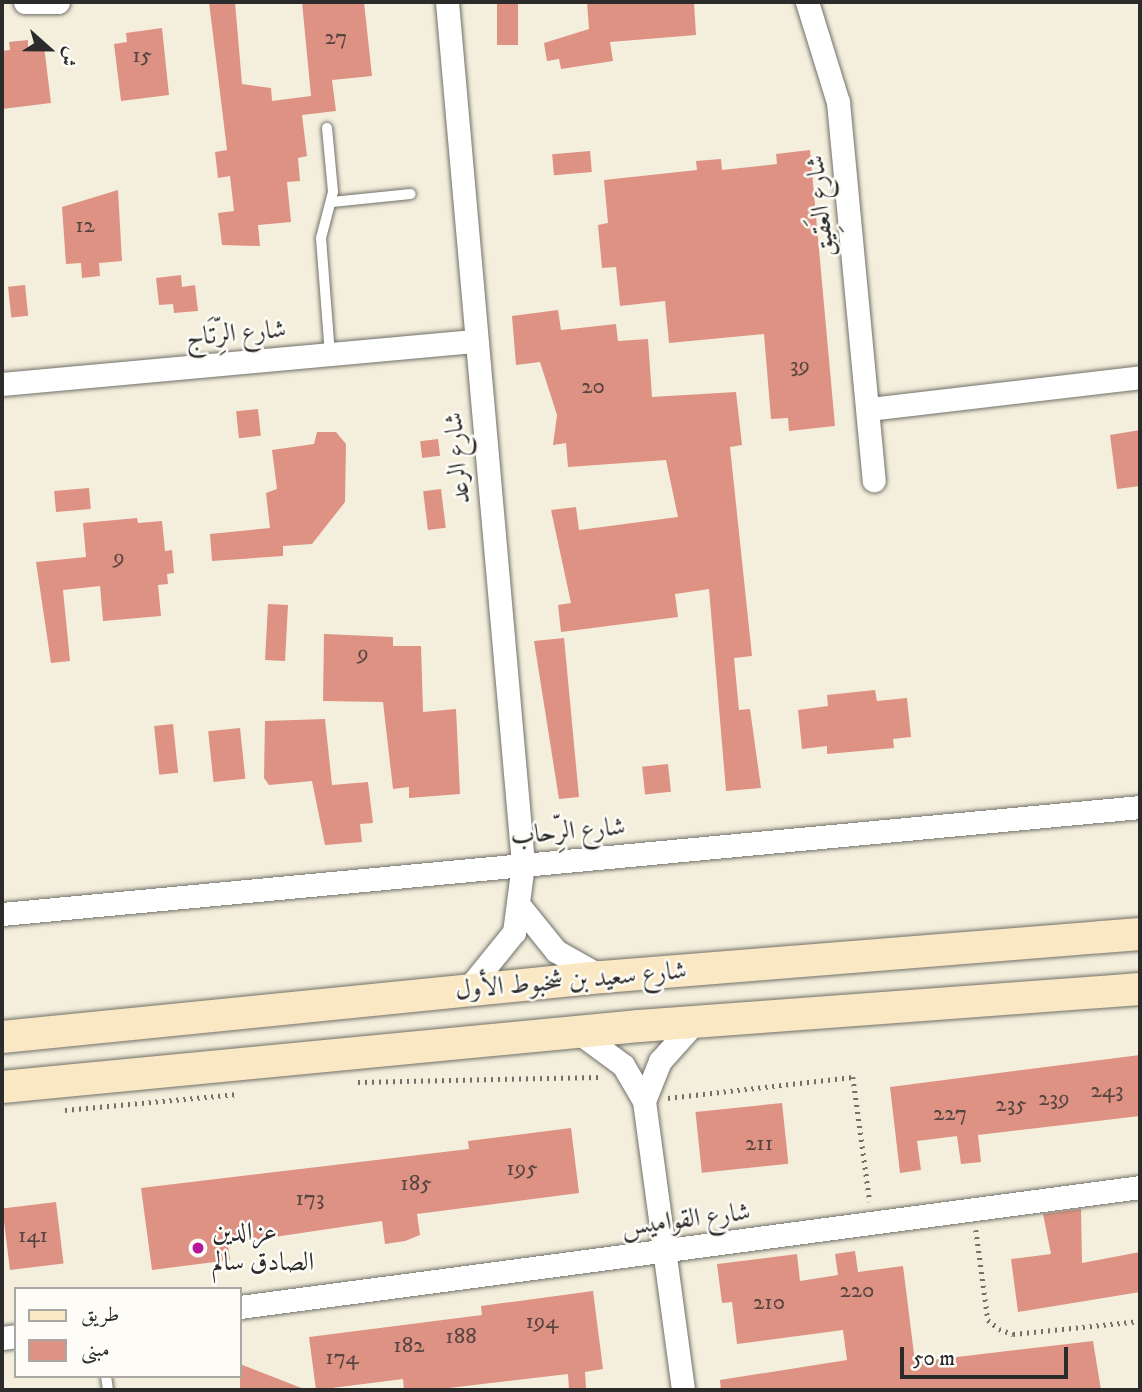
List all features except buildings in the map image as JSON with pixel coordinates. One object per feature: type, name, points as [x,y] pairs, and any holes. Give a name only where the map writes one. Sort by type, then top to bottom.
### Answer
[{"type":"main road","name":"شارع سعيد بن شخبوط الأول","points":[[2,1037],[602,976],[1140,934]]},
{"type":"main road","name":"شارع سعيد بن شخبوط الأول","points":[[2,1087],[696,1021],[1140,989]]},
{"type":"street","points":[[25,2],[58,2]]},
{"type":"street","name":"شارع الرعد","points":[[447,2],[523,864],[522,908],[502,954],[467,990]]},
{"type":"street","name":"شارع العَقِيق","points":[[807,2],[838,102],[874,480]]},
{"type":"street","name":"شارع الرِّتَاج","points":[[2,384],[476,341]]},
{"type":"street","points":[[869,409],[1140,377]]},
{"type":"street","name":"شارع الرِّحاب","points":[[2,914],[1140,807]]},
{"type":"street","points":[[522,908],[556,951],[602,976]]},
{"type":"street","points":[[644,1101],[660,1061],[696,1021]]},
{"type":"street","points":[[578,1032],[623,1065],[644,1101],[683,1390]]},
{"type":"street","name":"شارع القواميس","points":[[242,1307],[1140,1187]]},
{"type":"lane","points":[[327,128],[332,202],[321,238],[330,354]]},
{"type":"lane","points":[[332,202],[411,194]]},
{"type":"path","points":[[352,1082],[582,1073],[613,1084]]},
{"type":"path","points":[[644,1101],[853,1077],[873,1224]]},
{"type":"path","points":[[57,1111],[242,1093]]},
{"type":"path","points":[[973,1210],[988,1321],[999,1329],[1013,1334],[1140,1321]]},
{"type":"place","name":"عزالدين الصادق سالم","points":[[198,1248]]}]
